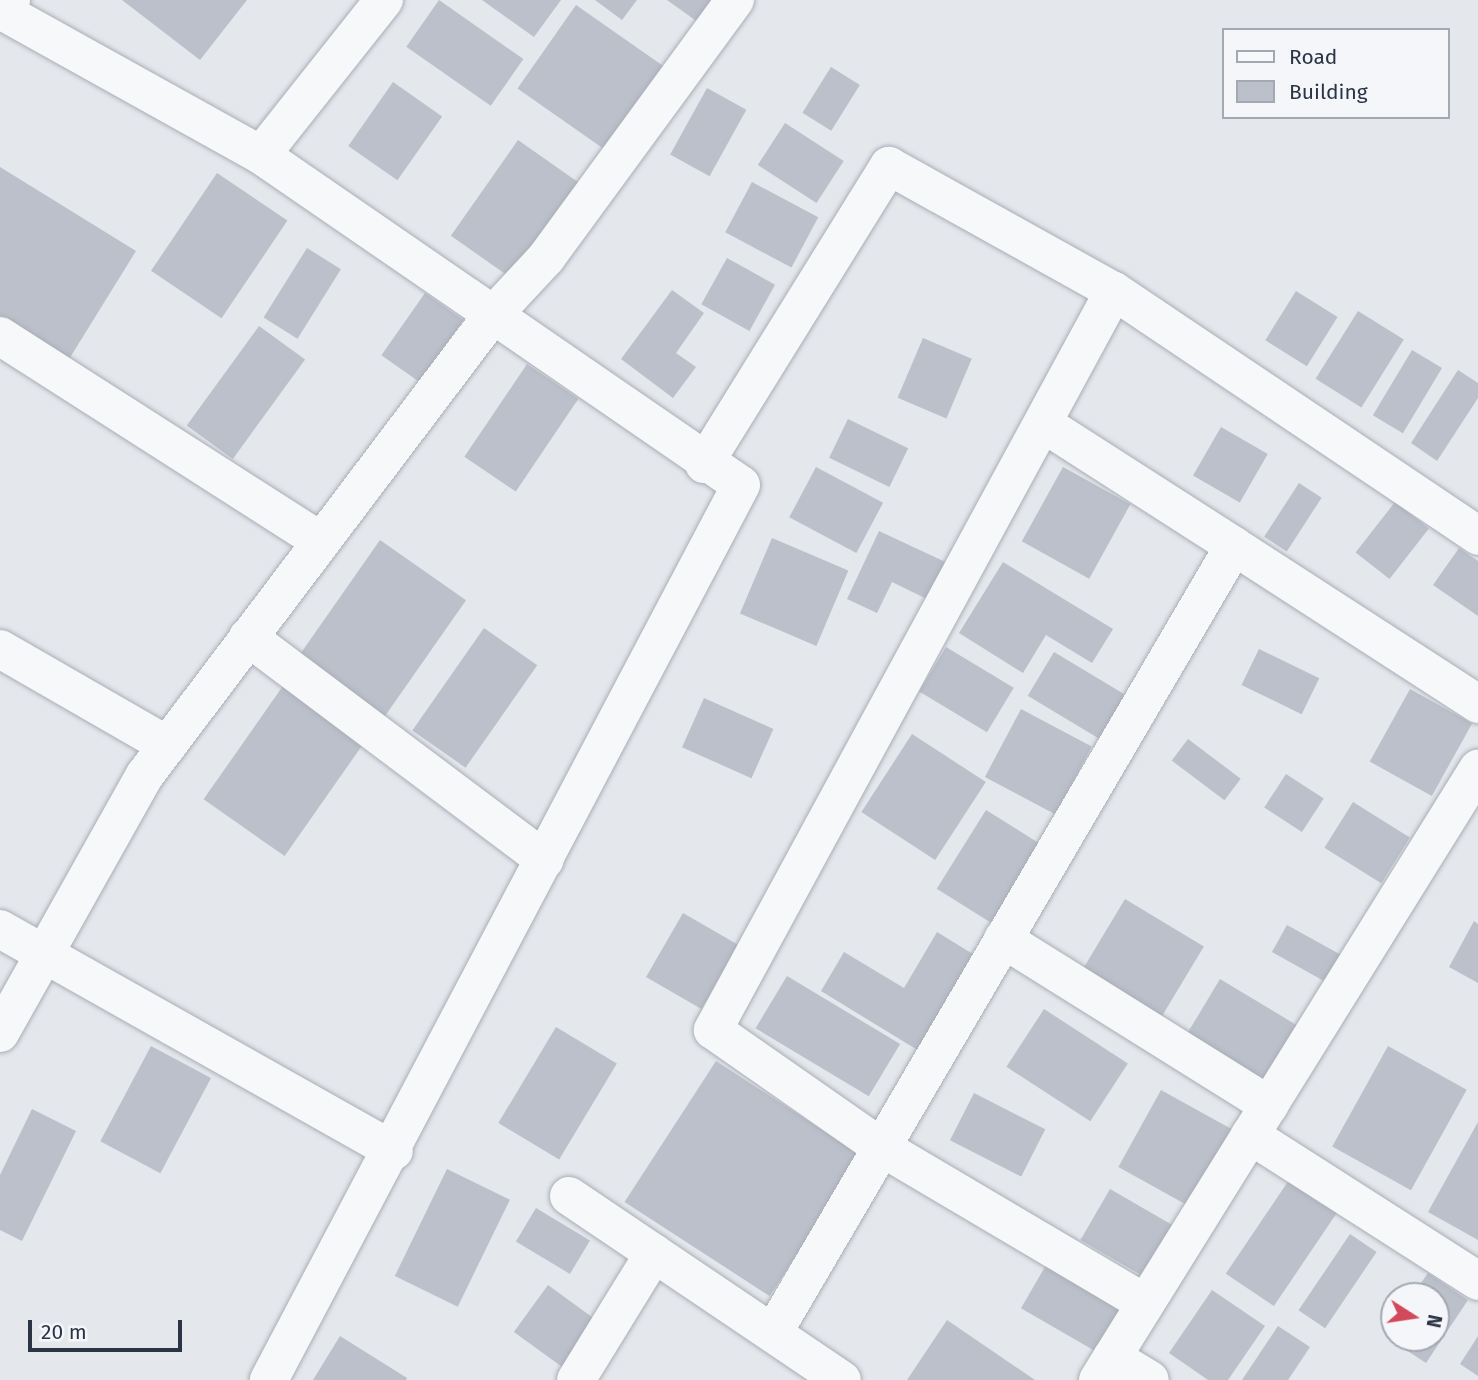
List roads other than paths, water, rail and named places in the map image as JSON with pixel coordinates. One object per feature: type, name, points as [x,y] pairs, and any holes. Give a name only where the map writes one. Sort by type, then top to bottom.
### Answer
[{"type":"street","points":[[261,155],[384,0]]},
{"type":"street","points":[[0,1033],[44,952],[167,745],[319,540],[491,317],[546,258],[735,0]]},
{"type":"street","points":[[4,8],[261,155],[704,464],[741,485],[394,1151],[269,1380]]},
{"type":"street","points":[[704,464],[889,166],[1114,291],[1478,536]]},
{"type":"street","points":[[1114,291],[713,1030],[881,1147],[1146,1303]]},
{"type":"street","points":[[0,336],[319,540]]},
{"type":"street","points":[[1044,424],[1478,704]]},
{"type":"street","points":[[773,1333],[1234,546]]},
{"type":"street","points":[[248,637],[545,860]]},
{"type":"street","points":[[0,649],[167,745]]},
{"type":"street","points":[[1150,1380],[1105,1369],[1478,769]]},
{"type":"street","points":[[0,929],[394,1151]]},
{"type":"street","points":[[1003,939],[1259,1120],[1478,1281]]},
{"type":"street","points":[[569,1196],[842,1380]]},
{"type":"street","points":[[576,1380],[654,1253]]}]
